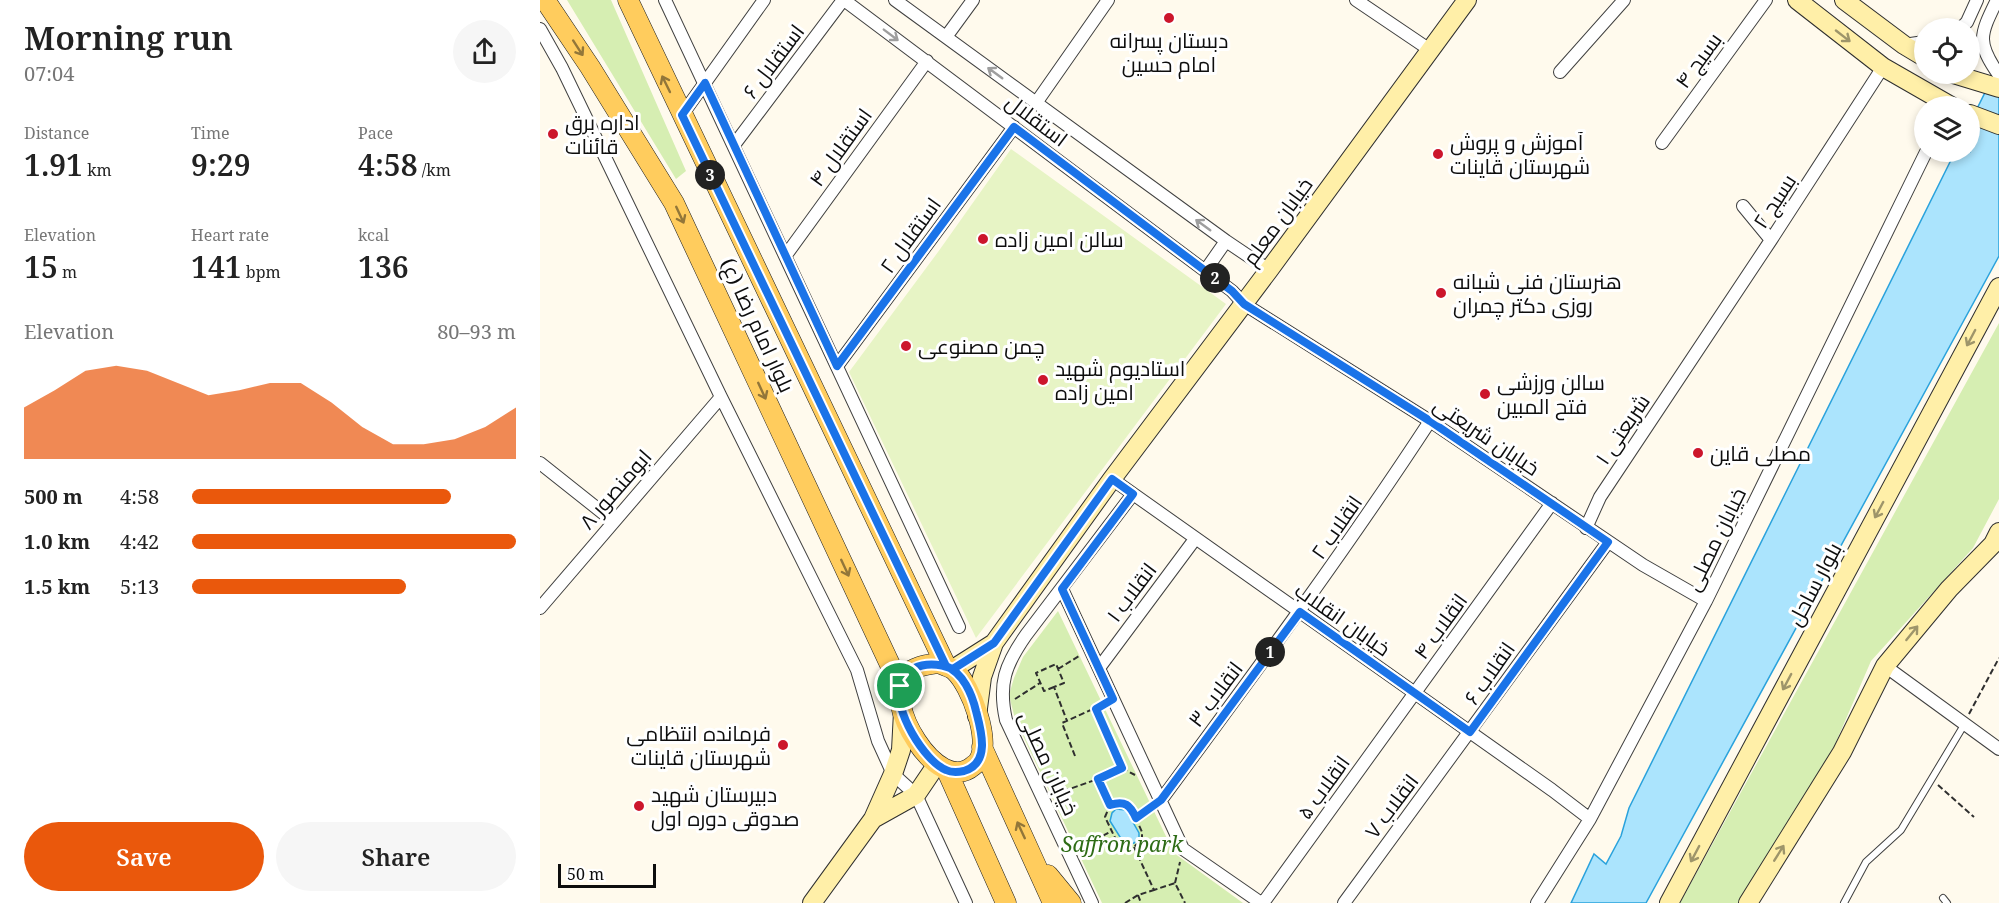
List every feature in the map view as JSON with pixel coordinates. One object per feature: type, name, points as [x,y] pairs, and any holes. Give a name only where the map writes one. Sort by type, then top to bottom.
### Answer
[{"type":"main road","name":"بلوار امام رضا (ع)","points":[[545,0],[590,67],[674,203],[900,686]]},
{"type":"main road","name":"بلوار امام رضا (ع)","points":[[628,0],[950,668]]},
{"type":"main road","name":"خیابان معلم","points":[[994,643],[1112,479],[1244,304],[1467,0]]},
{"type":"main road","points":[[1797,0],[1883,67],[1932,96]]},
{"type":"main road","points":[[1844,0],[1914,51]]},
{"type":"main road","points":[[1980,82],[1999,88]]},
{"type":"main road","points":[[1980,118],[1999,125]]},
{"type":"main road","name":"بلوار ساحل","points":[[1669,903],[1999,287]]},
{"type":"main road","points":[[1748,903],[1842,752],[1885,666],[1949,589],[1993,543],[1999,532]]},
{"type":"main road","points":[[950,668],[994,643]]},
{"type":"main road","points":[[977,716],[982,677],[994,643]]},
{"type":"main road","points":[[1006,903],[942,768],[913,736],[903,712],[898,693],[903,676],[920,665],[939,663],[950,668],[967,688],[977,716],[982,747],[1053,903]]},
{"type":"main road","points":[[812,903],[873,819],[901,750],[903,712]]},
{"type":"main road","points":[[942,768],[959,772],[970,769],[979,760],[982,747]]},
{"type":"main road","points":[[873,819],[915,795],[942,768]]},
{"type":"main road","points":[[1034,858],[1071,903]]},
{"type":"street","points":[[664,0],[960,627]]},
{"type":"street","points":[[682,115],[764,0]]},
{"type":"street","name":"استقلال","points":[[844,0],[1232,291],[1244,304]]},
{"type":"street","name":"استقلال ۶","points":[[734,145],[844,0]]},
{"type":"street","name":"استقلال","points":[[895,0],[1269,270]]},
{"type":"street","points":[[946,37],[973,0]]},
{"type":"street","points":[[1036,103],[1108,0]]},
{"type":"street","points":[[1356,0],[1430,50]]},
{"type":"street","points":[[1560,72],[1624,0]]},
{"type":"street","name":"بسیج ۴","points":[[1662,143],[1766,0]]},
{"type":"street","points":[[1997,0],[1982,37],[1987,58],[1999,75]]},
{"type":"street","points":[[1975,6],[1975,20],[1984,23],[1987,21]]},
{"type":"street","points":[[540,29],[562,68],[721,397],[857,670],[878,741],[893,774],[915,795],[966,903]]},
{"type":"street","points":[[1904,45],[1914,44]]},
{"type":"street","name":"استقلال ۴","points":[[786,255],[927,61]]},
{"type":"street","name":"بسیج ۲","points":[[1695,354],[1883,67]]},
{"type":"street","name":"استقلال ۲","points":[[837,366],[1014,127]]},
{"type":"street","name":"خیابان مصلی","points":[[1537,903],[1590,819],[1706,602],[1921,162]]},
{"type":"street","points":[[1743,206],[1771,240]]},
{"type":"street","points":[[1205,271],[1226,241]]},
{"type":"street","name":"خیابان شریعتی","points":[[1244,304],[1430,421],[1643,565],[1706,602]]},
{"type":"street","name":"شریعتی ۱","points":[[1586,528],[1600,497],[1695,354]]},
{"type":"street","name":"ابومنصور ۸","points":[[540,608],[721,397]]},
{"type":"street","name":"انقلاب ۲","points":[[1300,612],[1430,421]]},
{"type":"street","points":[[540,463],[613,521]]},
{"type":"street","name":"خیابان انقلاب","points":[[1112,479],[1590,819]]},
{"type":"street","name":"خیابان مصلی","points":[[1092,903],[1006,720],[1002,701],[1003,678],[1019,644],[1133,494]]},
{"type":"street","name":"انقلاب ۴","points":[[1415,693],[1552,503]]},
{"type":"street","name":"انقلاب ۱","points":[[1099,668],[1195,539]]},
{"type":"street","name":"انقلاب ۶","points":[[1470,732],[1608,542]]},
{"type":"street","points":[[1062,589],[1183,849],[1262,903]]},
{"type":"street","name":"انقلاب ۳","points":[[1161,800],[1300,612]]},
{"type":"street","points":[[1885,666],[1999,749]]},
{"type":"street","name":"انقلاب ۵","points":[[1262,903],[1415,693]]},
{"type":"street","name":"انقلاب ۷","points":[[1344,903],[1470,732]]},
{"type":"lane","points":[[1844,903],[1866,861],[1901,830],[1964,724]]},
{"type":"path","points":[[1058,669],[1090,650]]},
{"type":"path","points":[[1964,724],[1999,658]]},
{"type":"path","points":[[1056,664],[1058,669],[1064,683],[1044,691],[1036,673],[1056,664]]},
{"type":"path","points":[[1013,700],[1040,683]]},
{"type":"path","points":[[1054,687],[1067,721]]},
{"type":"path","points":[[1075,756],[1062,723],[1096,709],[1113,699]]},
{"type":"path","points":[[1043,798],[1122,768],[1096,709]]},
{"type":"path","points":[[1932,778],[1974,817]]},
{"type":"path","points":[[1098,779],[1110,805],[1105,817],[1112,831],[1123,848],[1134,847],[1143,839],[1130,806],[1125,803],[1110,805]]},
{"type":"path","points":[[1136,818],[1161,800]]},
{"type":"path","points":[[1069,853],[1112,831]]},
{"type":"path","points":[[1134,847],[1154,890]]},
{"type":"path","points":[[1183,849],[1175,883],[1185,903]]},
{"type":"path","points":[[1125,903],[1138,895],[1175,883]]},
{"type":"path","points":[[1138,895],[1142,903]]},
{"type":"green space","points":[[567,0],[611,0],[686,171],[676,179]]},
{"type":"green space","points":[[1011,149],[1226,304],[976,638],[849,372]]},
{"type":"green space","points":[[1999,323],[1999,499],[1973,548],[1871,661],[1833,749],[1738,903],[1680,903]]},
{"type":"green space","name":"Saffron park","points":[[1058,611],[1174,853],[1243,903],[1102,903],[1015,719],[1009,695],[1023,657]]},
{"type":"water","points":[[1999,64],[1999,256],[1646,903],[1571,903],[1594,854],[1606,864],[1621,836],[1629,808],[1950,162],[1980,162],[1980,103]]},
{"type":"water","points":[[1116,809],[1126,810],[1139,833],[1139,839],[1134,843],[1125,845],[1110,821]]},
{"type":"place","name":"دبستان پسرانه امام حسین","points":[[1169,18]]},
{"type":"place","name":"اداره برق قائنات","points":[[553,134]]},
{"type":"place","name":"آموزش و پروش شهرستان قاینات","points":[[1438,154]]},
{"type":"place","name":"سالن امین زاده","points":[[983,239]]},
{"type":"place","name":"هنرستان فنی شبانه روزی دکتر چمران","points":[[1441,293]]},
{"type":"place","name":"چمن مصنوعی","points":[[906,346]]},
{"type":"place","name":"استادیوم شهید امین زاده","points":[[1043,380]]},
{"type":"place","name":"سالن ورزشی فتح المبین","points":[[1485,394]]},
{"type":"place","name":"مصلی قاین","points":[[1698,453]]},
{"type":"place","name":"فرمانده انتظامی شهرستان قاینات","points":[[783,745]]},
{"type":"place","name":"دبیرستان شهید صدوقی دوره اول","points":[[639,806]]},
{"type":"route","points":[[900,686],[898,693],[903,712],[913,736],[929,757],[947,771],[959,772],[970,769],[979,760],[982,747],[981,728],[967,688],[953,669],[946,666],[682,115],[705,83],[837,366],[1014,127],[1232,291],[1244,304],[1430,421],[1608,542],[1470,732],[1300,612],[1161,800],[1136,818],[1130,806],[1125,803],[1110,805],[1098,779],[1122,768],[1096,709],[1113,699],[1062,589],[1133,494],[1112,479],[994,643],[953,669],[939,663],[920,665],[903,676],[900,686]]}]
